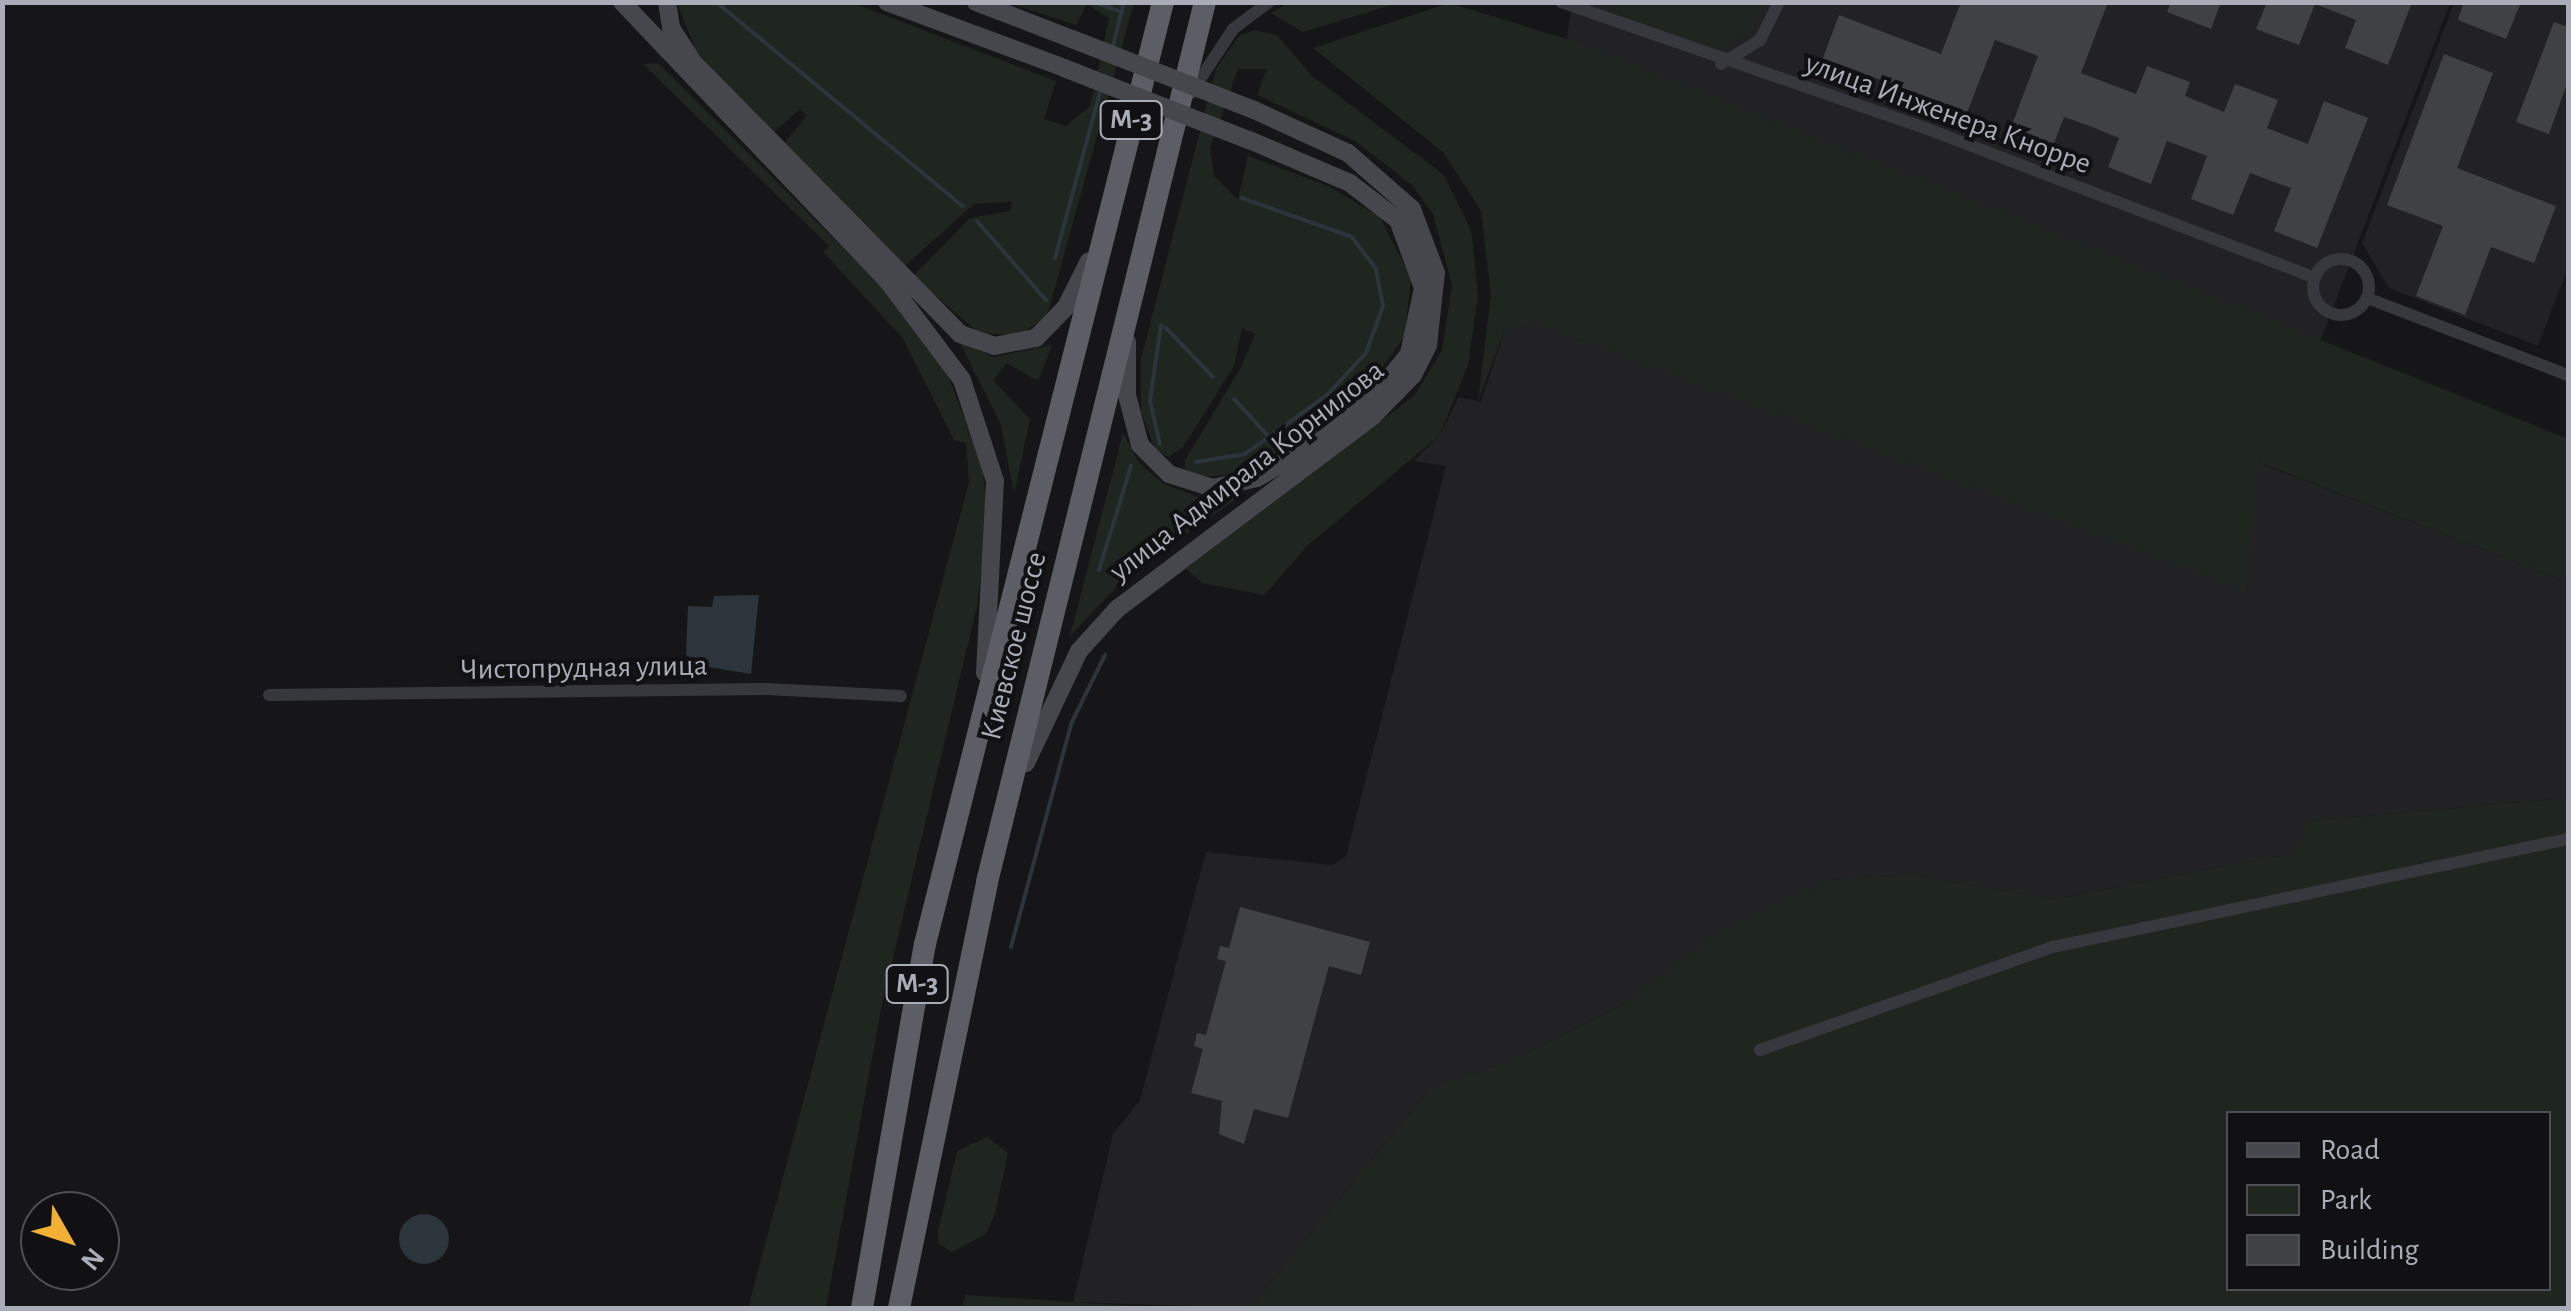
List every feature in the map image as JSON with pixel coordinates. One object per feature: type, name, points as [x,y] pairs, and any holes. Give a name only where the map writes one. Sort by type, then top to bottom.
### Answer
[{"type":"highway","name":"Киевское шоссе","points":[[862,1308],[914,999],[1099,237],[1163,2]]},
{"type":"highway","name":"Киевское шоссе","points":[[899,1308],[986,882],[1205,2]]},
{"type":"main road","points":[[622,2],[908,304],[962,380],[986,436],[996,496],[982,709]]},
{"type":"main road","points":[[667,2],[674,36],[697,66],[971,341],[1012,346],[1046,331],[1074,293],[1099,237]]},
{"type":"main road","name":"улица Адмирала Корнилова","points":[[887,2],[1249,140],[1363,190],[1405,230],[1423,300],[1401,367],[1364,406],[1280,466],[1241,484],[1200,486],[1157,466],[1133,429],[1128,307]]},
{"type":"main road","name":"улица Адмирала Корнилова","points":[[976,2],[1254,110],[1348,152],[1412,209],[1436,273],[1428,345],[1384,406],[1161,569],[1095,632],[1034,739],[986,882]]},
{"type":"street","points":[[1174,124],[1233,29],[1269,2]]},
{"type":"street","name":"улица Инженера Кнорре","points":[[1562,2],[1721,64],[1924,128],[2315,278]]},
{"type":"street","points":[[1598,2],[1616,25]]},
{"type":"street","points":[[1721,64],[1760,40],[1778,2]]},
{"type":"street","points":[[2355,263],[2368,277],[2367,298],[2350,314],[2332,314],[2315,296],[2315,278],[2327,264],[2355,263]]},
{"type":"street","points":[[2367,298],[2568,375]]},
{"type":"street","name":"Чистопрудная улица","points":[[269,695],[767,688],[901,696]]},
{"type":"street","points":[[1760,1050],[2053,947],[2568,839]]},
{"type":"shaded area","points":[[1572,2],[2450,3],[2319,344],[1567,39]]},
{"type":"shaded area","points":[[2454,3],[2568,3],[2568,268],[2538,346],[2389,288],[2362,243]]},
{"type":"shaded area","points":[[1531,321],[2247,590],[2257,462],[2568,582],[2568,798],[2308,821],[2299,852],[2055,899],[1912,875],[1831,880],[1622,1005],[1520,1057],[1430,1089],[1250,1308],[1073,1302],[1113,1134],[1140,1100],[1206,852],[1333,865],[1346,856],[1446,466],[1414,461],[1440,435],[1459,397],[1481,402],[1504,332]]},
{"type":"shaded area","points":[[759,595],[751,674],[703,666],[686,655],[688,606],[712,607],[714,596]]},
{"type":"shaded area","points":[[424,1214],[442,1221],[449,1239],[442,1257],[424,1264],[406,1257],[399,1239],[406,1221]]},
{"type":"green space","points":[[677,3],[853,3],[1056,81],[1044,119],[1066,126],[1090,106],[1109,19],[1087,3],[1134,3],[1047,316],[1021,334],[980,334],[913,276],[970,218],[1010,211],[1012,202],[974,204],[904,267],[784,144],[807,115],[800,109],[773,133],[696,51]]},
{"type":"green space","points":[[1008,3],[1087,3],[1076,25]]},
{"type":"green space","points":[[1289,3],[1398,3],[1303,32],[1271,13]]},
{"type":"green space","points":[[1449,3],[1567,39],[2568,439],[2568,582],[2258,462],[2247,591],[1531,321],[1504,332],[1478,401],[1491,294],[1481,211],[1444,153],[1313,48]]},
{"type":"green space","points":[[1603,3],[1765,3],[1749,35],[1713,51],[1621,18]]},
{"type":"green space","points":[[1254,30],[1277,35],[1312,76],[1443,174],[1471,230],[1478,295],[1468,365],[1440,435],[1308,545],[1264,595],[1202,583],[1186,569],[1415,395],[1442,350],[1452,285],[1433,214],[1412,185],[1355,141],[1257,95],[1267,69],[1238,69],[1210,148],[1214,176],[1238,200],[1248,156],[1330,187],[1380,217],[1411,278],[1405,336],[1368,388],[1293,444],[1238,474],[1202,477],[1185,470],[1185,460],[1240,369],[1255,334],[1242,328],[1234,366],[1183,447],[1168,457],[1155,449],[1141,412],[1141,359],[1216,69],[1239,36]]},
{"type":"green space","points":[[658,63],[881,286],[945,368],[983,467],[987,524],[977,606],[882,1004],[826,1308],[748,1308],[969,482],[966,443],[954,440],[902,337],[823,252],[829,246],[643,64]]},
{"type":"green space","points":[[959,341],[993,357],[1052,345],[1038,381],[1007,363],[993,380],[1030,419],[1014,494],[1001,425]]},
{"type":"green space","points":[[1123,433],[1139,463],[1164,484],[1198,497],[1242,495],[1128,575],[1070,636]]},
{"type":"green space","points":[[2568,798],[2568,1308],[1250,1308],[1430,1089],[1520,1057],[1622,1005],[1718,933],[1831,880],[1912,875],[2055,899],[2298,852],[2308,821]]},
{"type":"green space","points":[[987,1137],[1008,1153],[995,1214],[986,1234],[952,1252],[938,1243],[938,1231],[957,1151]]},
{"type":"green space","points":[[966,1295],[1073,1302],[1162,1308],[961,1308]]},
{"type":"building","points":[[1961,2],[2108,2],[2081,73],[2136,94],[2147,66],[2190,82],[2185,96],[2224,112],[2235,84],[2278,100],[2267,128],[2308,144],[2324,101],[2368,118],[2317,248],[2274,231],[2291,188],[2250,173],[2233,215],[2191,199],[2207,156],[2167,141],[2151,184],[2108,167],[2119,138],[2087,125],[2064,117],[2053,146],[2010,130],[2038,56],[1995,40],[1967,113],[1823,58],[1839,15],[1941,54]]},
{"type":"building","points":[[2171,2],[2221,2],[2211,29],[2167,12]]},
{"type":"building","points":[[2267,2],[2412,2],[2388,65],[2345,48],[2356,20],[2315,4],[2299,45],[2256,29]]},
{"type":"building","points":[[2464,2],[2521,2],[2506,39],[2458,20]]},
{"type":"building","points":[[2554,22],[2568,27],[2568,81],[2549,134],[2516,122]]},
{"type":"building","points":[[2444,54],[2493,73],[2457,168],[2556,206],[2534,263],[2491,247],[2465,315],[2416,296],[2443,226],[2387,205]]},
{"type":"building","points":[[1240,907],[1370,942],[1361,975],[1329,966],[1288,1118],[1254,1109],[1244,1144],[1219,1134],[1222,1101],[1191,1093],[1203,1049],[1194,1046],[1197,1033],[1206,1035],[1226,961],[1217,959],[1220,946],[1229,948]]},
{"type":"waterway","points":[[716,2],[963,206]]},
{"type":"waterway","points":[[1094,2],[1122,12]]},
{"type":"waterway","points":[[1113,46],[1124,2]]},
{"type":"waterway","points":[[1055,258],[1101,89]]},
{"type":"waterway","points":[[1196,462],[1245,454],[1327,395],[1366,353],[1383,306],[1376,269],[1352,237],[1242,198]]},
{"type":"waterway","points":[[977,221],[1046,300]]},
{"type":"waterway","points":[[1160,444],[1150,401],[1161,325]]},
{"type":"waterway","points":[[1165,327],[1213,377]]},
{"type":"waterway","points":[[1234,399],[1272,440]]},
{"type":"waterway","points":[[1099,570],[1131,466]]},
{"type":"waterway","points":[[1011,947],[1071,724],[1105,655]]}]
